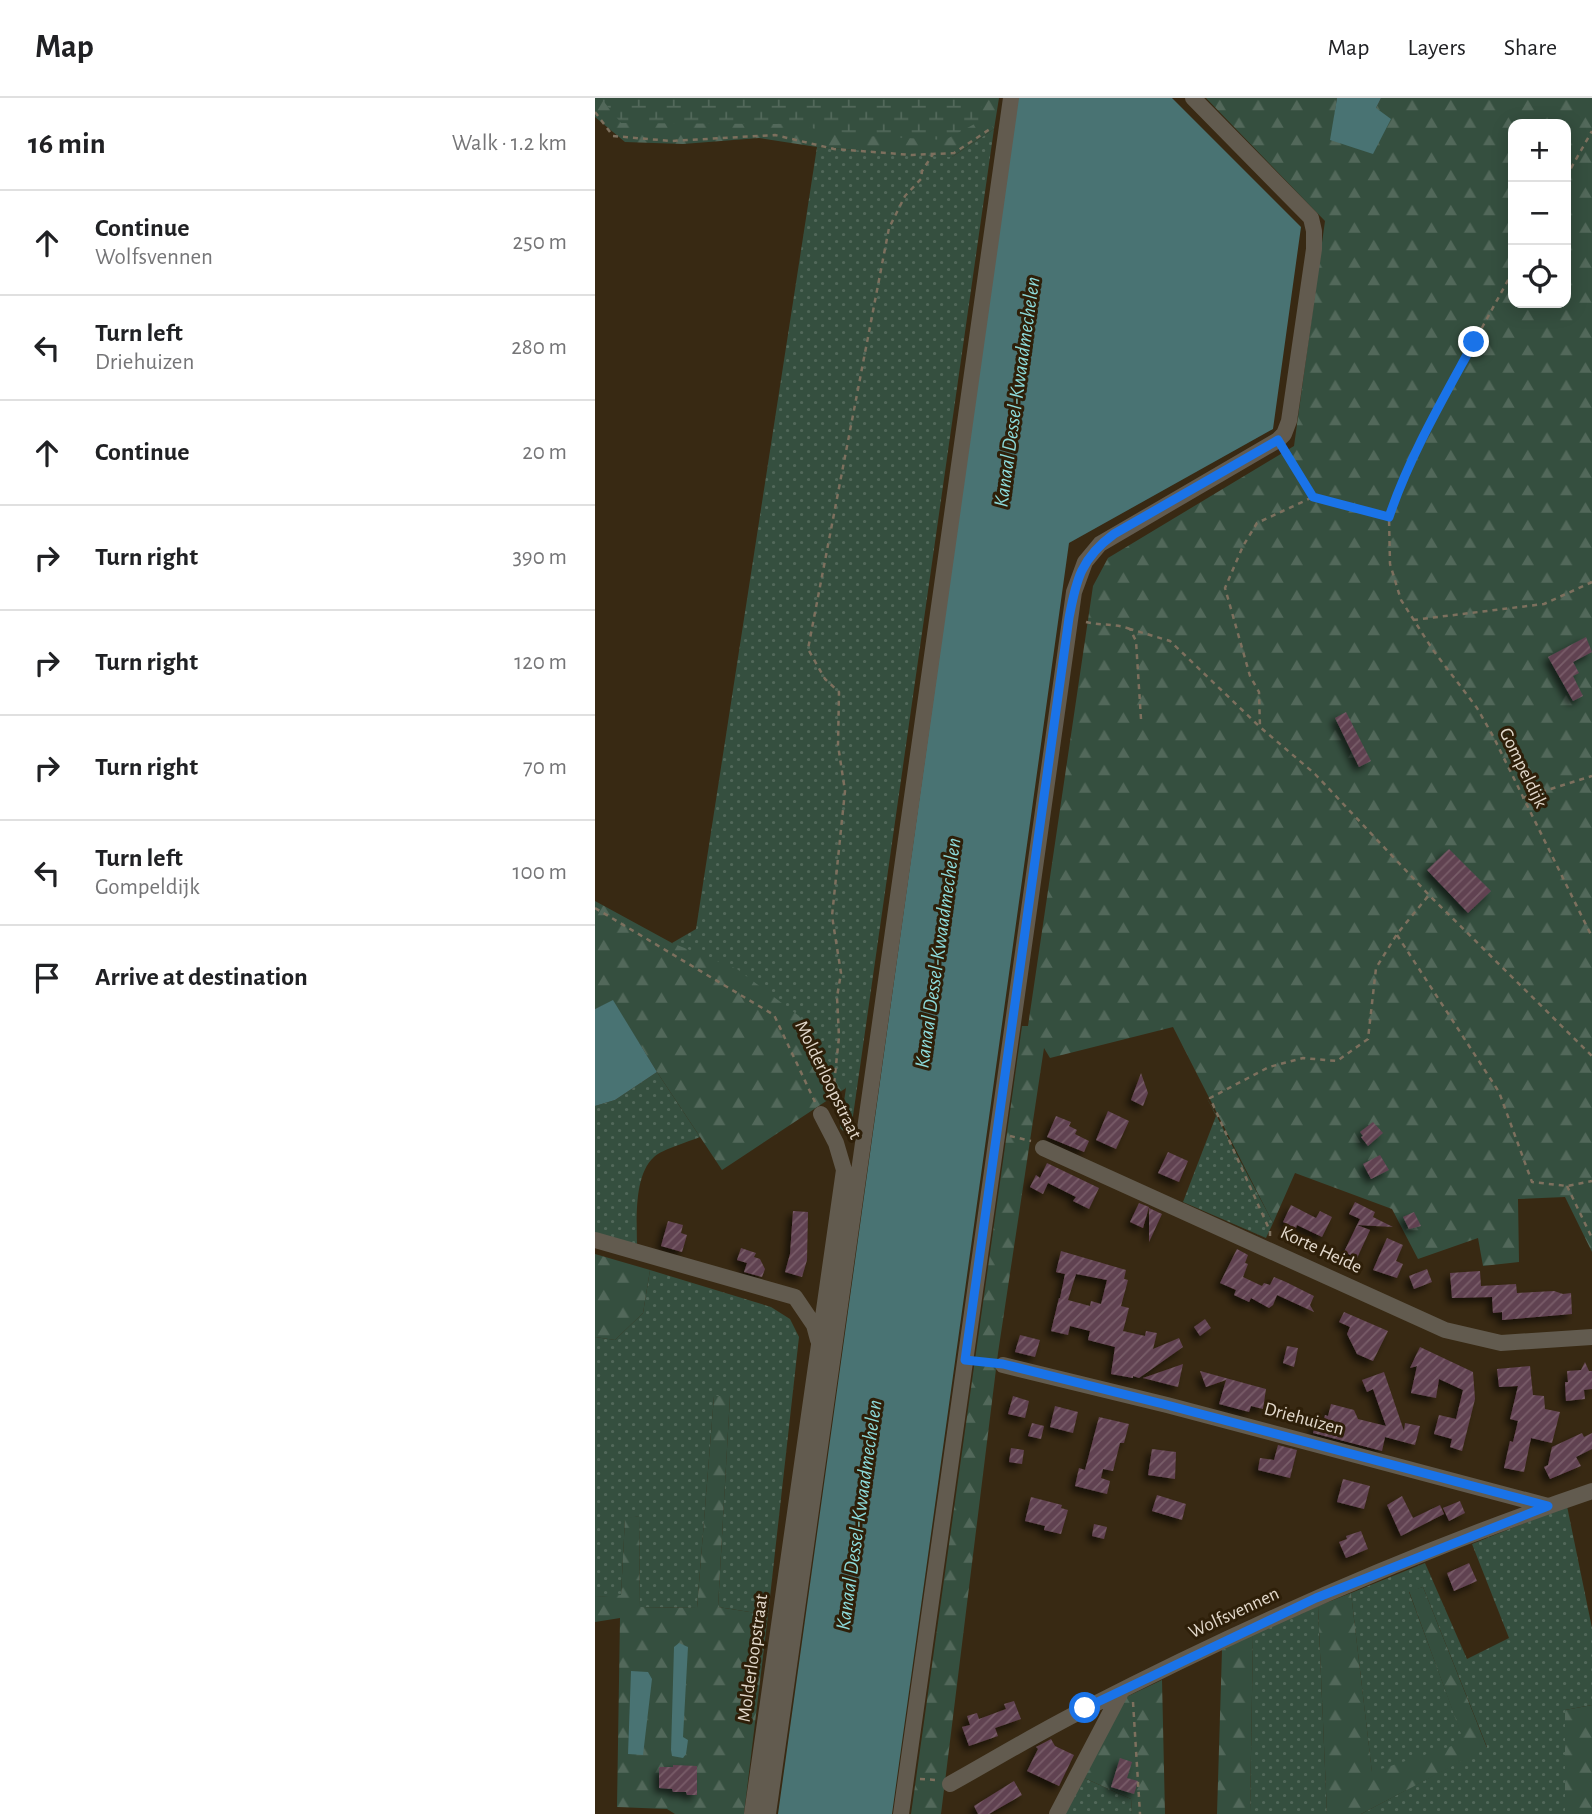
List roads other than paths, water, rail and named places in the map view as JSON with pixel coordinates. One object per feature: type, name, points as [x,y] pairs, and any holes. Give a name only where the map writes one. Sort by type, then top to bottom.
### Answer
[{"type":"street","points":[[768,1814],[1011,98]]},
{"type":"street","points":[[901,1814],[1069,618],[1079,573],[1100,544],[1278,440],[1284,434],[1289,421],[1314,231],[1311,218],[1193,98]]},
{"type":"street","name":"Molderloopstraat","points":[[752,1814],[844,1170],[827,1109]]},
{"type":"street","name":"Korte Heide","points":[[1043,1149],[1445,1330],[1501,1343],[1592,1337]]},
{"type":"street","points":[[595,1240],[795,1297],[808,1298],[827,1287]]},
{"type":"street","points":[[795,1297],[814,1325],[818,1342]]},
{"type":"street","name":"Driehuizen","points":[[1003,1364],[1548,1506]]},
{"type":"street","points":[[1548,1506],[1588,1494]]},
{"type":"street","name":"Wolfsvennen","points":[[950,1784],[1085,1708],[1316,1598],[1548,1506]]},
{"type":"street","points":[[1057,1814],[1126,1689]]},
{"type":"water","name":"Kanaal Dessel-Kwaadmechelen","points":[[1017,98],[1172,98],[1301,227],[1273,429],[1069,543],[892,1814],[778,1814]]},
{"type":"water","points":[[1337,98],[1381,98],[1376,108],[1391,119],[1373,154],[1330,140]]},
{"type":"water","points":[[613,1000],[657,1072],[615,1100],[595,1106],[595,1009]]},
{"type":"water","points":[[679,1643],[688,1647],[683,1737],[688,1740],[683,1758],[672,1756],[671,1750],[674,1647]]},
{"type":"water","points":[[631,1671],[648,1672],[652,1679],[643,1755],[628,1754]]}]
